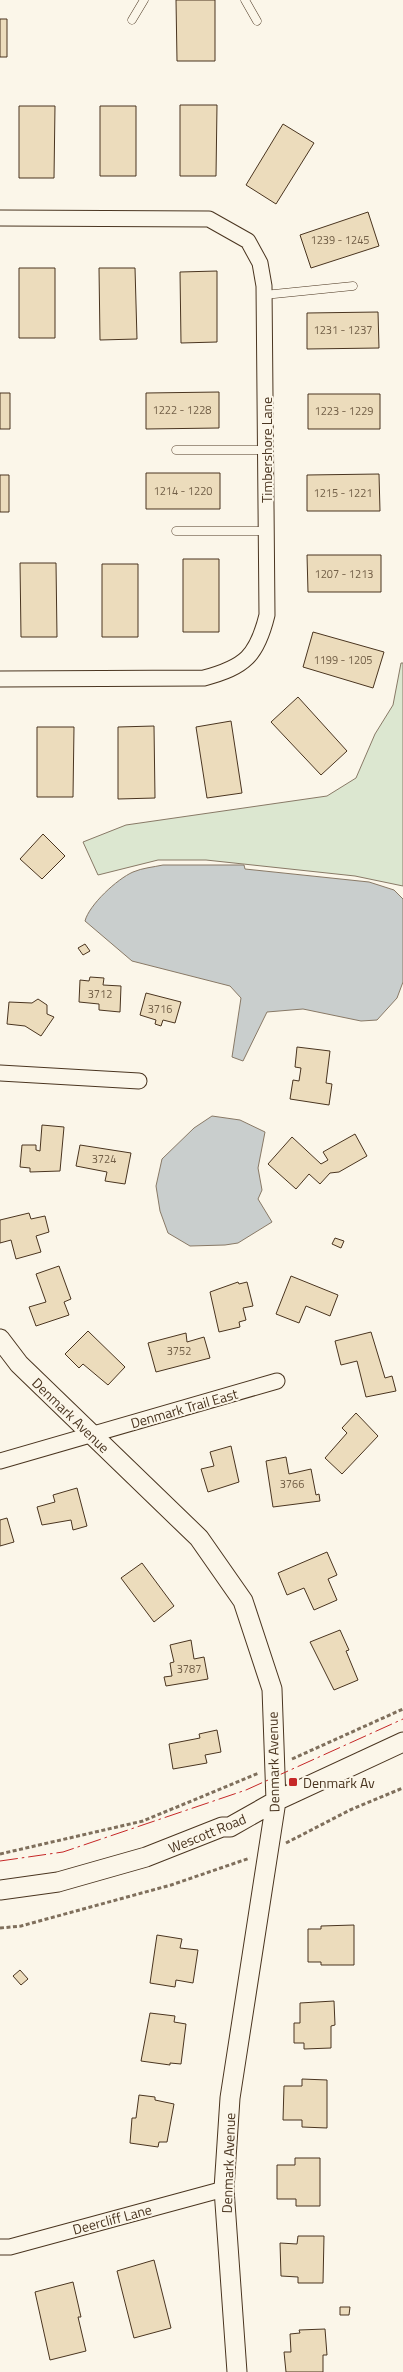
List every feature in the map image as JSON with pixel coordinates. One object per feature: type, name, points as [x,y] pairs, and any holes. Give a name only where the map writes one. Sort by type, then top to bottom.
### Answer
[{"type":"street","name":"Timbershore Lane","points":[[0,218],[209,219],[248,241],[260,263],[264,295],[267,615],[261,638],[248,658],[227,672],[204,678],[0,679]]},
{"type":"street","points":[[0,1073],[138,1081]]},
{"type":"street","name":"Denmark Avenue","points":[[0,1339],[19,1364],[199,1538],[243,1601],[272,1689],[276,1801],[230,2098],[224,2189],[237,2372]]},
{"type":"street","name":"Denmark Trail East","points":[[0,1461],[277,1381]]},
{"type":"street","name":"Wescott Road","points":[[0,1890],[58,1882],[146,1857],[222,1827],[230,1827],[276,1801],[403,1742]]},
{"type":"street","name":"Deercliff Lane","points":[[0,2247],[10,2246],[224,2189]]},
{"type":"lane","points":[[132,20],[144,0]]},
{"type":"lane","points":[[245,0],[257,21]]},
{"type":"lane","points":[[264,295],[352,286]]},
{"type":"lane","points":[[176,450],[266,450]]},
{"type":"lane","points":[[176,531],[266,532]]},
{"type":"path","points":[[0,1854],[143,1821],[275,1766],[403,1709]]},
{"type":"path","points":[[0,1928],[21,1926],[170,1885],[268,1851],[350,1810],[403,1788]]},
{"type":"green space","points":[[401,663],[403,663],[403,886],[355,876],[206,860],[158,860],[98,875],[83,842],[126,825],[327,796],[356,778],[375,734],[393,705]]},
{"type":"shaded area","points":[[163,865],[244,865],[245,869],[369,882],[394,890],[403,899],[403,982],[397,998],[377,1020],[361,1021],[303,1009],[267,1012],[243,1061],[232,1057],[241,998],[230,986],[132,961],[85,921],[98,900],[119,880],[137,871]]},
{"type":"shaded area","points":[[212,1116],[240,1120],[265,1132],[258,1168],[262,1190],[258,1199],[272,1222],[238,1243],[190,1246],[168,1233],[160,1211],[156,1186],[162,1159],[194,1128]]},
{"type":"building","points":[[176,0],[215,0],[215,61],[177,61]]},
{"type":"building","points":[[0,19],[7,19],[7,57],[0,57]]},
{"type":"building","points":[[180,105],[217,105],[216,176],[180,176]]},
{"type":"building","points":[[19,106],[55,106],[54,178],[19,178]]},
{"type":"building","points":[[100,106],[136,106],[136,176],[100,176]]},
{"type":"building","points":[[283,124],[314,143],[276,204],[246,185]]},
{"type":"building","points":[[368,212],[379,246],[311,268],[300,235]]},
{"type":"building","points":[[19,268],[55,268],[55,338],[19,338]]},
{"type":"building","points":[[99,268],[135,268],[137,339],[100,340]]},
{"type":"building","points":[[217,271],[217,342],[181,343],[180,272]]},
{"type":"building","points":[[378,312],[379,348],[307,349],[307,313]]},
{"type":"building","points":[[219,392],[219,428],[146,429],[146,393]]},
{"type":"building","points":[[0,393],[10,393],[10,429],[0,429]]},
{"type":"building","points":[[308,394],[380,394],[380,429],[308,429]]},
{"type":"building","points":[[146,473],[220,473],[220,509],[146,509]]},
{"type":"building","points":[[379,474],[380,511],[307,511],[307,475]]},
{"type":"building","points":[[0,475],[9,475],[9,512],[0,512]]},
{"type":"building","points":[[307,555],[381,555],[381,592],[308,592]]},
{"type":"building","points":[[183,559],[219,559],[219,632],[183,632]]},
{"type":"building","points":[[20,563],[56,563],[57,637],[21,637]]},
{"type":"building","points":[[102,564],[138,564],[138,637],[102,637]]},
{"type":"building","points":[[313,632],[384,652],[373,688],[303,667]]},
{"type":"building","points":[[298,697],[347,751],[321,775],[271,722]]},
{"type":"building","points":[[231,721],[242,793],[207,798],[196,727]]},
{"type":"building","points":[[154,726],[155,798],[118,799],[118,727]]},
{"type":"building","points":[[37,727],[74,727],[73,797],[37,797]]},
{"type":"building","points":[[43,834],[65,856],[42,879],[20,859]]},
{"type":"building","points":[[85,944],[90,951],[83,955],[78,948]]},
{"type":"building","points":[[90,977],[104,978],[103,985],[121,986],[120,1012],[99,1010],[99,1004],[79,1002],[80,980],[89,981]]},
{"type":"building","points":[[146,993],[181,1002],[175,1023],[163,1020],[161,1026],[155,1024],[156,1020],[140,1015]]},
{"type":"building","points":[[38,999],[47,1005],[47,1014],[54,1017],[41,1036],[25,1026],[7,1024],[9,1002],[32,1003]]},
{"type":"building","points":[[297,1047],[330,1051],[326,1083],[332,1084],[329,1105],[290,1099],[293,1080],[299,1081],[301,1068],[295,1067]]},
{"type":"building","points":[[42,1125],[64,1127],[60,1171],[30,1172],[30,1168],[20,1167],[22,1145],[36,1145],[36,1150],[40,1151]]},
{"type":"building","points":[[355,1134],[367,1156],[339,1172],[330,1173],[320,1184],[309,1174],[296,1189],[268,1164],[292,1137],[321,1164],[328,1160],[323,1152]]},
{"type":"building","points":[[80,1145],[131,1153],[125,1184],[105,1181],[107,1172],[76,1166]]},
{"type":"building","points":[[29,1213],[31,1219],[45,1216],[49,1232],[36,1236],[41,1252],[16,1259],[11,1240],[0,1243],[0,1220]]},
{"type":"building","points":[[335,1238],[344,1241],[341,1248],[332,1244]]},
{"type":"building","points":[[59,1266],[71,1299],[64,1302],[69,1315],[36,1326],[29,1307],[46,1302],[36,1274]]},
{"type":"building","points":[[291,1276],[338,1295],[330,1316],[306,1306],[299,1323],[276,1314]]},
{"type":"building","points":[[238,1282],[239,1284],[247,1282],[253,1306],[243,1308],[246,1320],[239,1322],[240,1327],[219,1332],[210,1292]]},
{"type":"building","points":[[88,1331],[125,1367],[108,1385],[83,1364],[79,1368],[65,1354]]},
{"type":"building","points":[[371,1332],[385,1378],[392,1376],[396,1391],[366,1397],[357,1361],[341,1365],[335,1341]]},
{"type":"building","points":[[186,1333],[187,1342],[204,1337],[210,1358],[156,1372],[148,1343]]},
{"type":"building","points":[[356,1413],[378,1436],[342,1474],[325,1458],[347,1433],[342,1428]]},
{"type":"building","points":[[231,1446],[239,1482],[208,1492],[201,1469],[214,1466],[210,1452]]},
{"type":"building","points":[[286,1457],[289,1474],[311,1469],[316,1495],[319,1494],[320,1501],[273,1507],[266,1461]]},
{"type":"building","points":[[77,1488],[87,1526],[73,1530],[71,1520],[42,1525],[37,1507],[55,1502],[53,1495]]},
{"type":"building","points":[[7,1518],[14,1542],[0,1546],[0,1520]]},
{"type":"building","points":[[327,1552],[337,1575],[328,1579],[337,1600],[314,1610],[304,1588],[287,1595],[278,1573]]},
{"type":"building","points":[[142,1563],[174,1606],[154,1622],[121,1578]]},
{"type":"building","points":[[340,1630],[349,1650],[346,1651],[358,1680],[334,1690],[310,1642]]},
{"type":"building","points":[[191,1640],[194,1659],[204,1657],[208,1679],[166,1686],[164,1677],[172,1676],[170,1663],[174,1662],[170,1645]]},
{"type":"building","points":[[217,1730],[221,1752],[205,1755],[207,1763],[173,1769],[169,1744],[200,1738],[199,1734]]},
{"type":"building","points":[[354,1925],[354,1965],[321,1965],[321,1962],[308,1962],[308,1929],[321,1929],[321,1926]]},
{"type":"building","points":[[157,1935],[182,1939],[180,1948],[198,1950],[193,1983],[176,1980],[175,1987],[150,1983]]},
{"type":"building","points":[[20,1970],[28,1979],[21,1985],[13,1976]]},
{"type":"building","points":[[334,2001],[335,2025],[331,2026],[331,2048],[304,2049],[304,2043],[294,2043],[294,2023],[300,2023],[300,2003]]},
{"type":"building","points":[[150,2013],[175,2016],[174,2022],[186,2024],[181,2064],[170,2063],[170,2065],[141,2061]]},
{"type":"building","points":[[302,2079],[327,2080],[327,2128],[302,2127],[302,2120],[283,2120],[284,2086],[302,2086]]},
{"type":"building","points":[[139,2095],[155,2097],[155,2100],[174,2104],[167,2142],[159,2142],[158,2147],[130,2143],[132,2118],[136,2118]]},
{"type":"building","points":[[295,2158],[320,2158],[320,2206],[296,2206],[296,2199],[277,2199],[277,2165],[295,2165]]},
{"type":"building","points":[[298,2236],[324,2236],[323,2283],[298,2283],[298,2277],[281,2276],[280,2243],[297,2244]]},
{"type":"building","points":[[154,2260],[171,2328],[134,2338],[117,2271]]},
{"type":"building","points":[[73,2282],[81,2317],[78,2317],[86,2351],[50,2360],[35,2292]]},
{"type":"building","points":[[340,2307],[350,2307],[349,2315],[340,2315]]},
{"type":"building","points":[[325,2329],[327,2355],[323,2355],[323,2372],[286,2372],[284,2352],[291,2352],[290,2334],[300,2333],[299,2330]]},
{"type":"power","points":[[0,1861],[63,1852],[246,1790],[403,1719]]},
{"type":"place","name":"Denmark Av","points":[[293,1782]]}]
